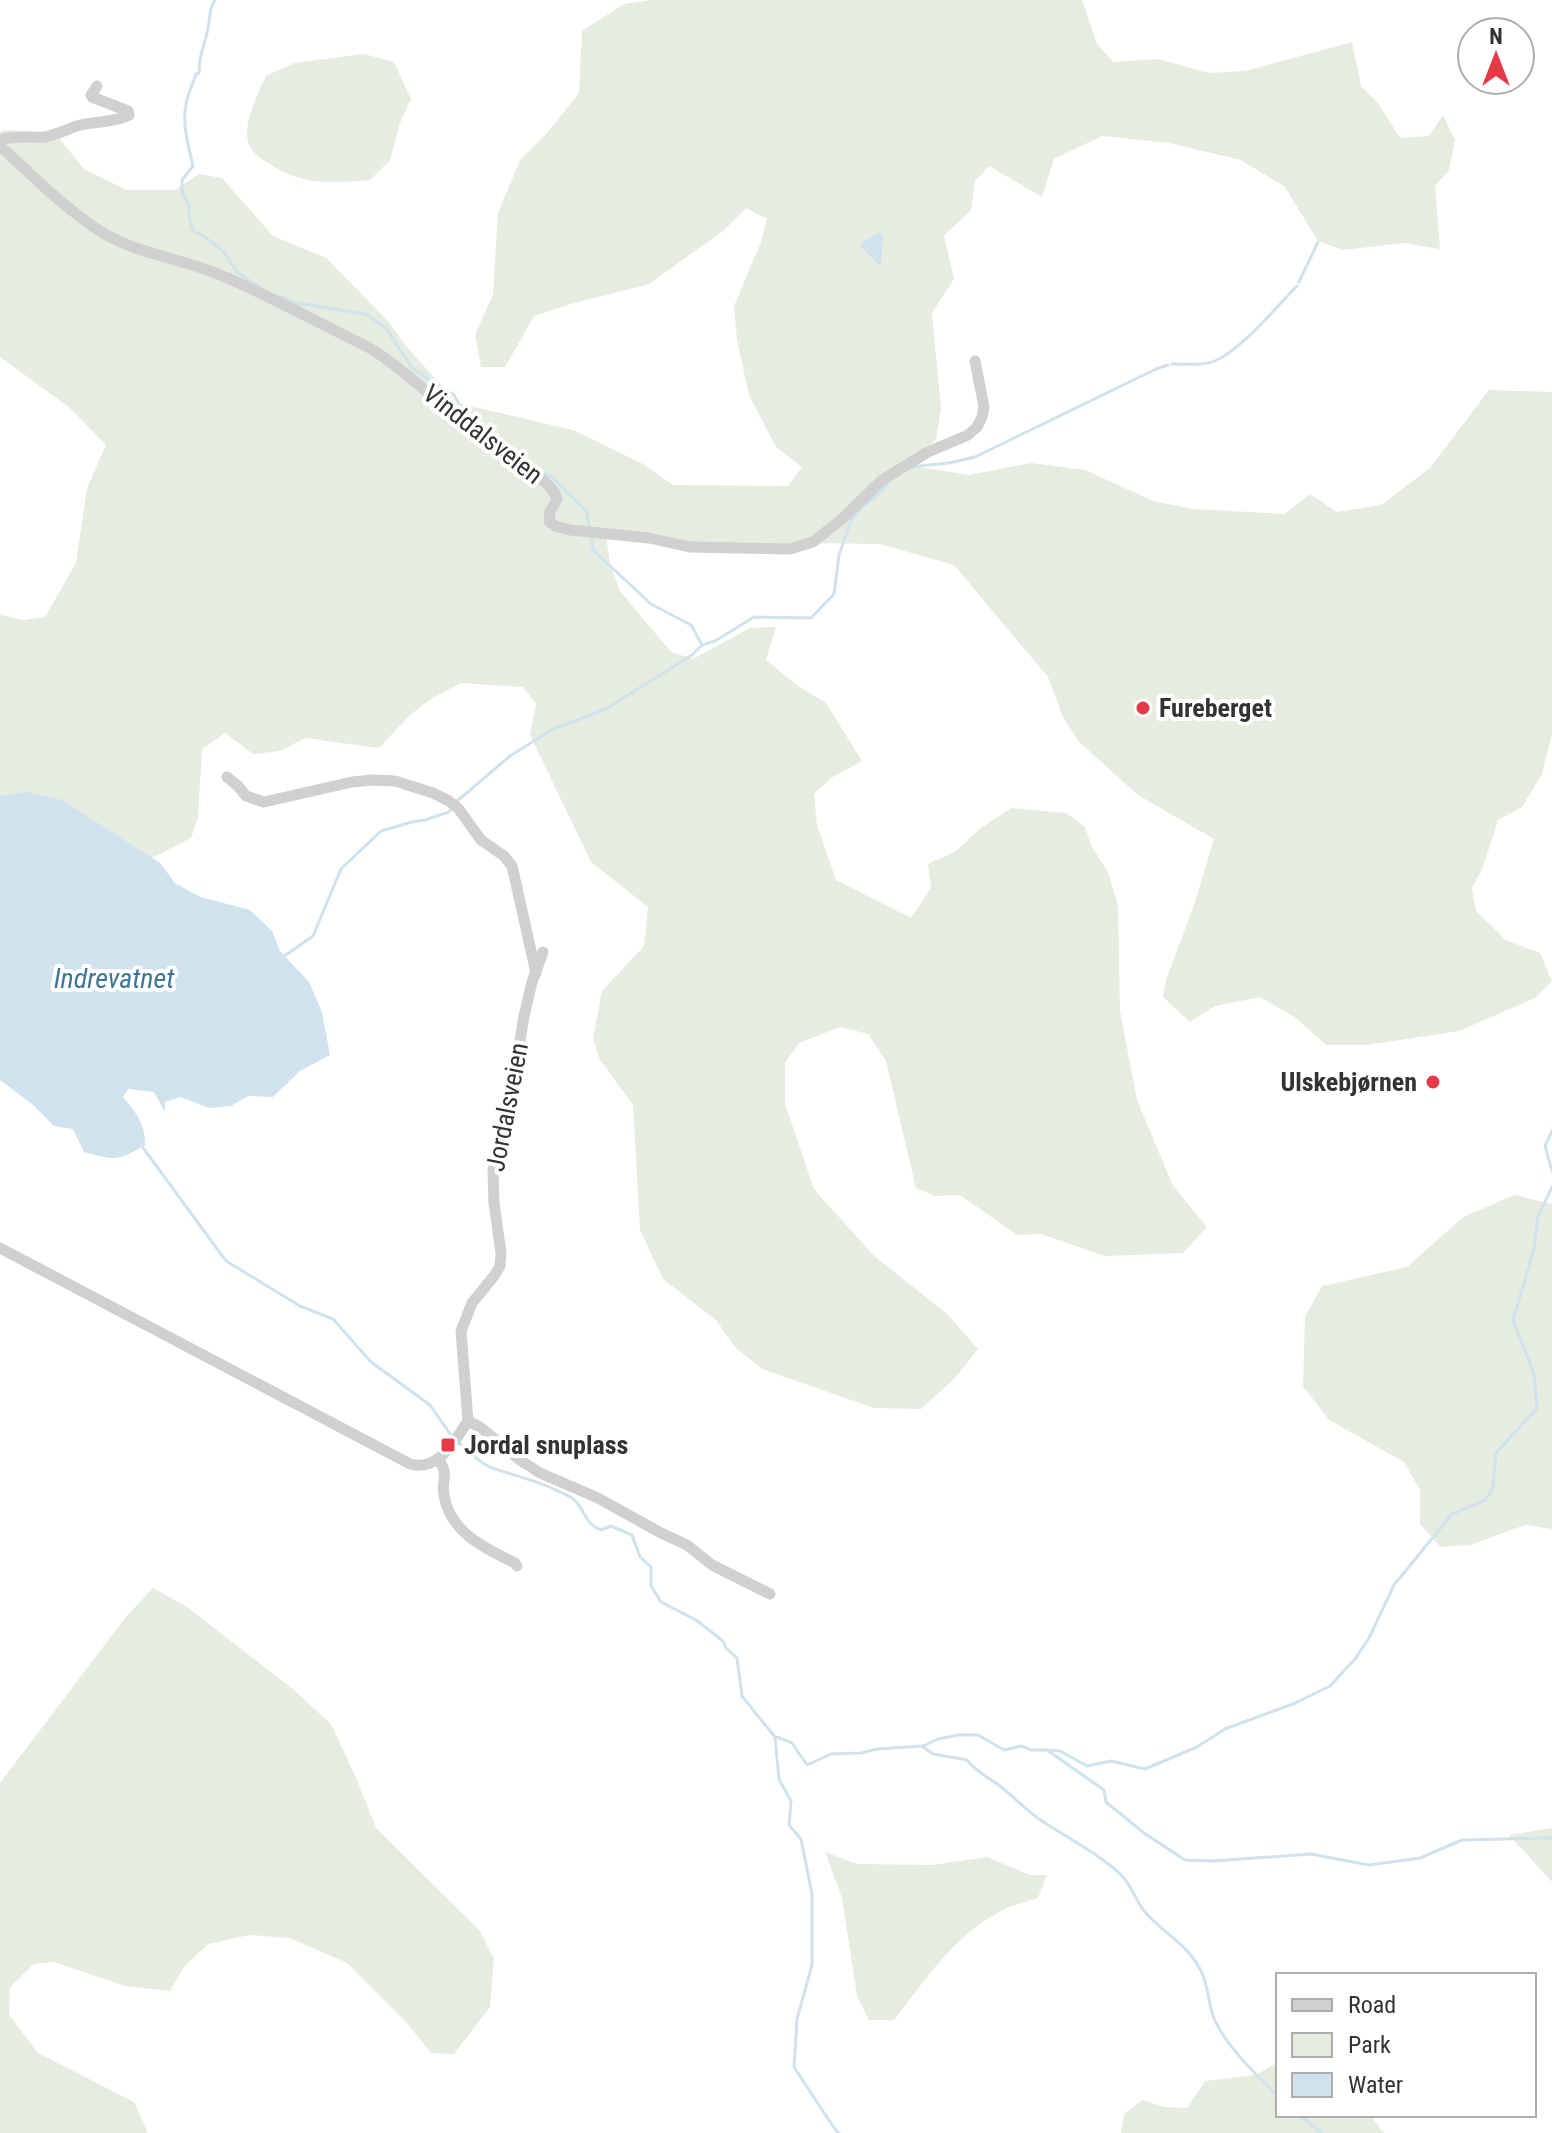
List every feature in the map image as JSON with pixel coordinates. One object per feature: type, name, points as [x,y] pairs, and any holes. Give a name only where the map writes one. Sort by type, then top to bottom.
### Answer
[{"type":"street","points":[[0,143],[6,138],[59,134],[77,126],[118,120],[129,115],[128,111],[92,97],[97,86]]},
{"type":"street","name":"Vinddalsveien","points":[[0,143],[55,197],[107,235],[131,247],[246,286],[385,358],[490,445],[551,487],[557,499],[548,518],[551,524],[570,530],[709,548],[790,549],[813,542],[882,480],[928,452],[968,435],[977,427],[984,407],[975,361]]},
{"type":"street","name":"Jordalsveien","points":[[227,777],[246,796],[264,802],[373,780],[395,781],[433,793],[454,804],[481,840],[504,856],[512,866],[536,973]]},
{"type":"street","name":"Jordalsveien","points":[[468,1421],[461,1331],[472,1303],[500,1266],[493,1170],[524,1016],[543,952]]},
{"type":"street","points":[[0,1248],[410,1464],[418,1466],[438,1459],[468,1421],[540,1473],[598,1498],[687,1545],[712,1565],[770,1594]]},
{"type":"street","points":[[438,1459],[446,1474],[445,1501],[459,1529],[517,1566]]},
{"type":"green space","points":[[652,0],[1082,0],[1097,44],[1113,62],[1158,59],[1209,73],[1245,71],[1352,42],[1361,86],[1378,103],[1400,138],[1429,136],[1443,115],[1455,140],[1449,170],[1435,186],[1440,249],[1404,243],[1343,250],[1318,241],[1285,187],[1241,160],[1169,143],[1102,136],[1054,159],[1042,197],[989,166],[975,181],[971,211],[944,235],[954,279],[932,313],[941,408],[936,440],[906,465],[969,475],[1031,463],[1085,470],[1153,501],[1193,509],[1285,514],[1310,494],[1337,512],[1381,505],[1430,468],[1489,390],[1552,392],[1552,734],[1542,774],[1522,807],[1498,820],[1483,867],[1472,888],[1476,911],[1506,940],[1540,953],[1552,981],[1535,998],[1459,1031],[1367,1045],[1326,1045],[1296,1018],[1260,997],[1215,1006],[1190,1022],[1163,997],[1214,839],[1138,795],[1079,742],[1063,717],[1048,677],[954,565],[880,544],[798,543],[772,551],[724,553],[677,547],[605,529],[610,563],[620,591],[671,652],[693,659],[750,628],[776,627],[766,660],[795,684],[826,703],[862,761],[831,778],[814,794],[817,825],[836,880],[911,918],[931,888],[928,864],[956,851],[981,828],[1011,808],[1066,813],[1085,827],[1092,847],[1108,872],[1118,905],[1120,1011],[1137,1100],[1173,1186],[1207,1227],[1183,1253],[1105,1256],[1041,1234],[1017,1235],[960,1195],[935,1196],[916,1188],[886,1061],[868,1034],[840,1027],[799,1043],[785,1063],[785,1104],[814,1189],[873,1255],[947,1314],[978,1349],[954,1379],[921,1409],[874,1408],[762,1369],[735,1347],[716,1320],[663,1279],[640,1230],[633,1105],[599,1058],[593,1038],[602,991],[644,946],[648,907],[591,862],[530,735],[536,704],[523,687],[461,683],[410,715],[379,748],[305,738],[280,751],[253,754],[225,733],[202,749],[198,817],[191,838],[140,864],[0,798],[0,615],[24,620],[45,617],[76,563],[87,488],[106,445],[69,407],[0,357],[0,132],[56,134],[84,169],[127,190],[175,190],[199,174],[222,178],[273,236],[326,258],[387,320],[457,403],[573,430],[643,464],[673,485],[788,486],[802,467],[776,447],[749,395],[737,340],[734,306],[761,242],[767,219],[746,208],[723,231],[649,284],[534,316],[505,367],[481,367],[475,335],[493,295],[498,213],[520,160],[547,133],[579,93],[582,31],[624,4]]},
{"type":"green space","points":[[364,54],[394,62],[411,99],[400,123],[390,160],[370,180],[329,182],[305,179],[281,170],[254,152],[249,144],[247,128],[266,76],[294,63]]},
{"type":"green space","points":[[1515,1195],[1552,1204],[1552,1529],[1525,1525],[1470,1545],[1440,1547],[1420,1524],[1420,1490],[1404,1462],[1329,1420],[1303,1386],[1305,1317],[1322,1286],[1407,1267],[1463,1217]]},
{"type":"green space","points":[[153,1588],[187,1607],[294,1690],[331,1724],[376,1828],[480,1931],[494,1959],[490,2007],[454,2054],[431,2053],[407,2023],[347,1963],[290,1938],[249,1935],[208,1944],[184,1967],[170,1991],[125,1986],[54,1962],[34,1964],[10,1987],[9,2015],[38,2053],[134,2102],[148,2133],[0,2133],[0,1783],[125,1618]]},
{"type":"green space","points":[[1552,1828],[1552,1882],[1509,1835]]},
{"type":"green space","points":[[825,1852],[857,1864],[932,1865],[987,1857],[1030,1875],[1047,1875],[1038,1898],[1003,1910],[956,1945],[894,2020],[869,2020],[857,1996],[842,1898]]},
{"type":"green space","points":[[1276,2063],[1276,2117],[1372,2117],[1384,2133],[1121,2133],[1124,2114],[1143,2100],[1164,2107],[1187,2108],[1205,2081],[1256,2075]]},
{"type":"water","points":[[880,233],[883,235],[881,264],[878,264],[860,245]]},
{"type":"water","name":"Indrevatnet","points":[[27,792],[62,800],[160,863],[175,883],[200,897],[250,910],[272,931],[280,951],[309,982],[322,1012],[330,1055],[300,1071],[273,1097],[248,1096],[231,1106],[210,1108],[180,1097],[165,1102],[165,1112],[154,1092],[128,1089],[123,1097],[139,1120],[145,1145],[115,1158],[84,1152],[73,1129],[54,1126],[0,1080],[0,796]]},
{"type":"waterway","points":[[215,0],[200,57],[199,73],[185,107],[186,133],[193,166],[182,180],[182,193],[189,205],[193,231],[223,251],[238,273],[259,287]]},
{"type":"waterway","points":[[1299,282],[1318,242]]},
{"type":"waterway","points":[[1172,364],[1207,363],[1227,354],[1248,337],[1297,286]]},
{"type":"waterway","points":[[280,297],[297,303],[366,314],[386,328],[413,369],[454,395],[459,404],[520,462]]},
{"type":"waterway","points":[[910,467],[975,457],[1168,365]]},
{"type":"waterway","points":[[534,469],[552,477],[587,512],[589,527]]},
{"type":"waterway","points":[[702,645],[715,641],[754,617],[811,618],[834,594],[839,555],[851,520],[891,479]]},
{"type":"waterway","points":[[456,802],[510,756],[553,729],[606,709],[692,655],[702,645],[691,625],[651,604],[593,550],[591,535]]},
{"type":"waterway","points":[[283,957],[313,936],[341,869],[381,831],[425,820],[449,812],[452,808]]},
{"type":"waterway","points":[[1552,1131],[1545,1146],[1552,1171]]},
{"type":"waterway","points":[[141,1145],[226,1261],[300,1306],[333,1319],[371,1362],[430,1405],[453,1438]]},
{"type":"waterway","points":[[1047,1750],[1060,1751],[1087,1766],[1111,1761],[1145,1769],[1197,1747],[1225,1729],[1293,1704],[1330,1686],[1355,1659],[1369,1638],[1394,1585],[1452,1514],[1486,1500],[1493,1487],[1496,1453],[1537,1408],[1534,1374],[1513,1320],[1534,1249],[1538,1217],[1552,1187]]},
{"type":"waterway","points":[[459,1443],[490,1467],[572,1498],[595,1527],[601,1530],[611,1526],[632,1535],[640,1557],[651,1567],[651,1586],[661,1602],[696,1620],[723,1641],[737,1658],[742,1696],[775,1737],[779,1779],[791,1801],[789,1825],[801,1839],[812,1894],[812,1965],[797,2019],[794,2067],[839,2133]]},
{"type":"waterway","points":[[777,1737],[792,1743],[807,1765],[831,1754],[923,1746],[958,1735],[978,1735],[1004,1750],[1022,1746],[1031,1750],[1047,1750],[1104,1790],[1106,1802],[1144,1833],[1185,1860],[1311,1854],[1369,1865],[1420,1858],[1462,1840],[1552,1838]]},
{"type":"waterway","points":[[923,1747],[933,1754],[967,1760],[1036,1817],[1095,1854],[1122,1876],[1145,1912],[1195,1960],[1205,1980],[1218,2027],[1241,2059],[1276,2094]]},
{"type":"waterway","points":[[1302,2117],[1322,2133]]},
{"type":"place","name":"Fureberget","points":[[1143,708]]},
{"type":"place","name":"Ulskebjørnen","points":[[1433,1082]]},
{"type":"place","name":"Jordal snuplass","points":[[448,1445]]}]
